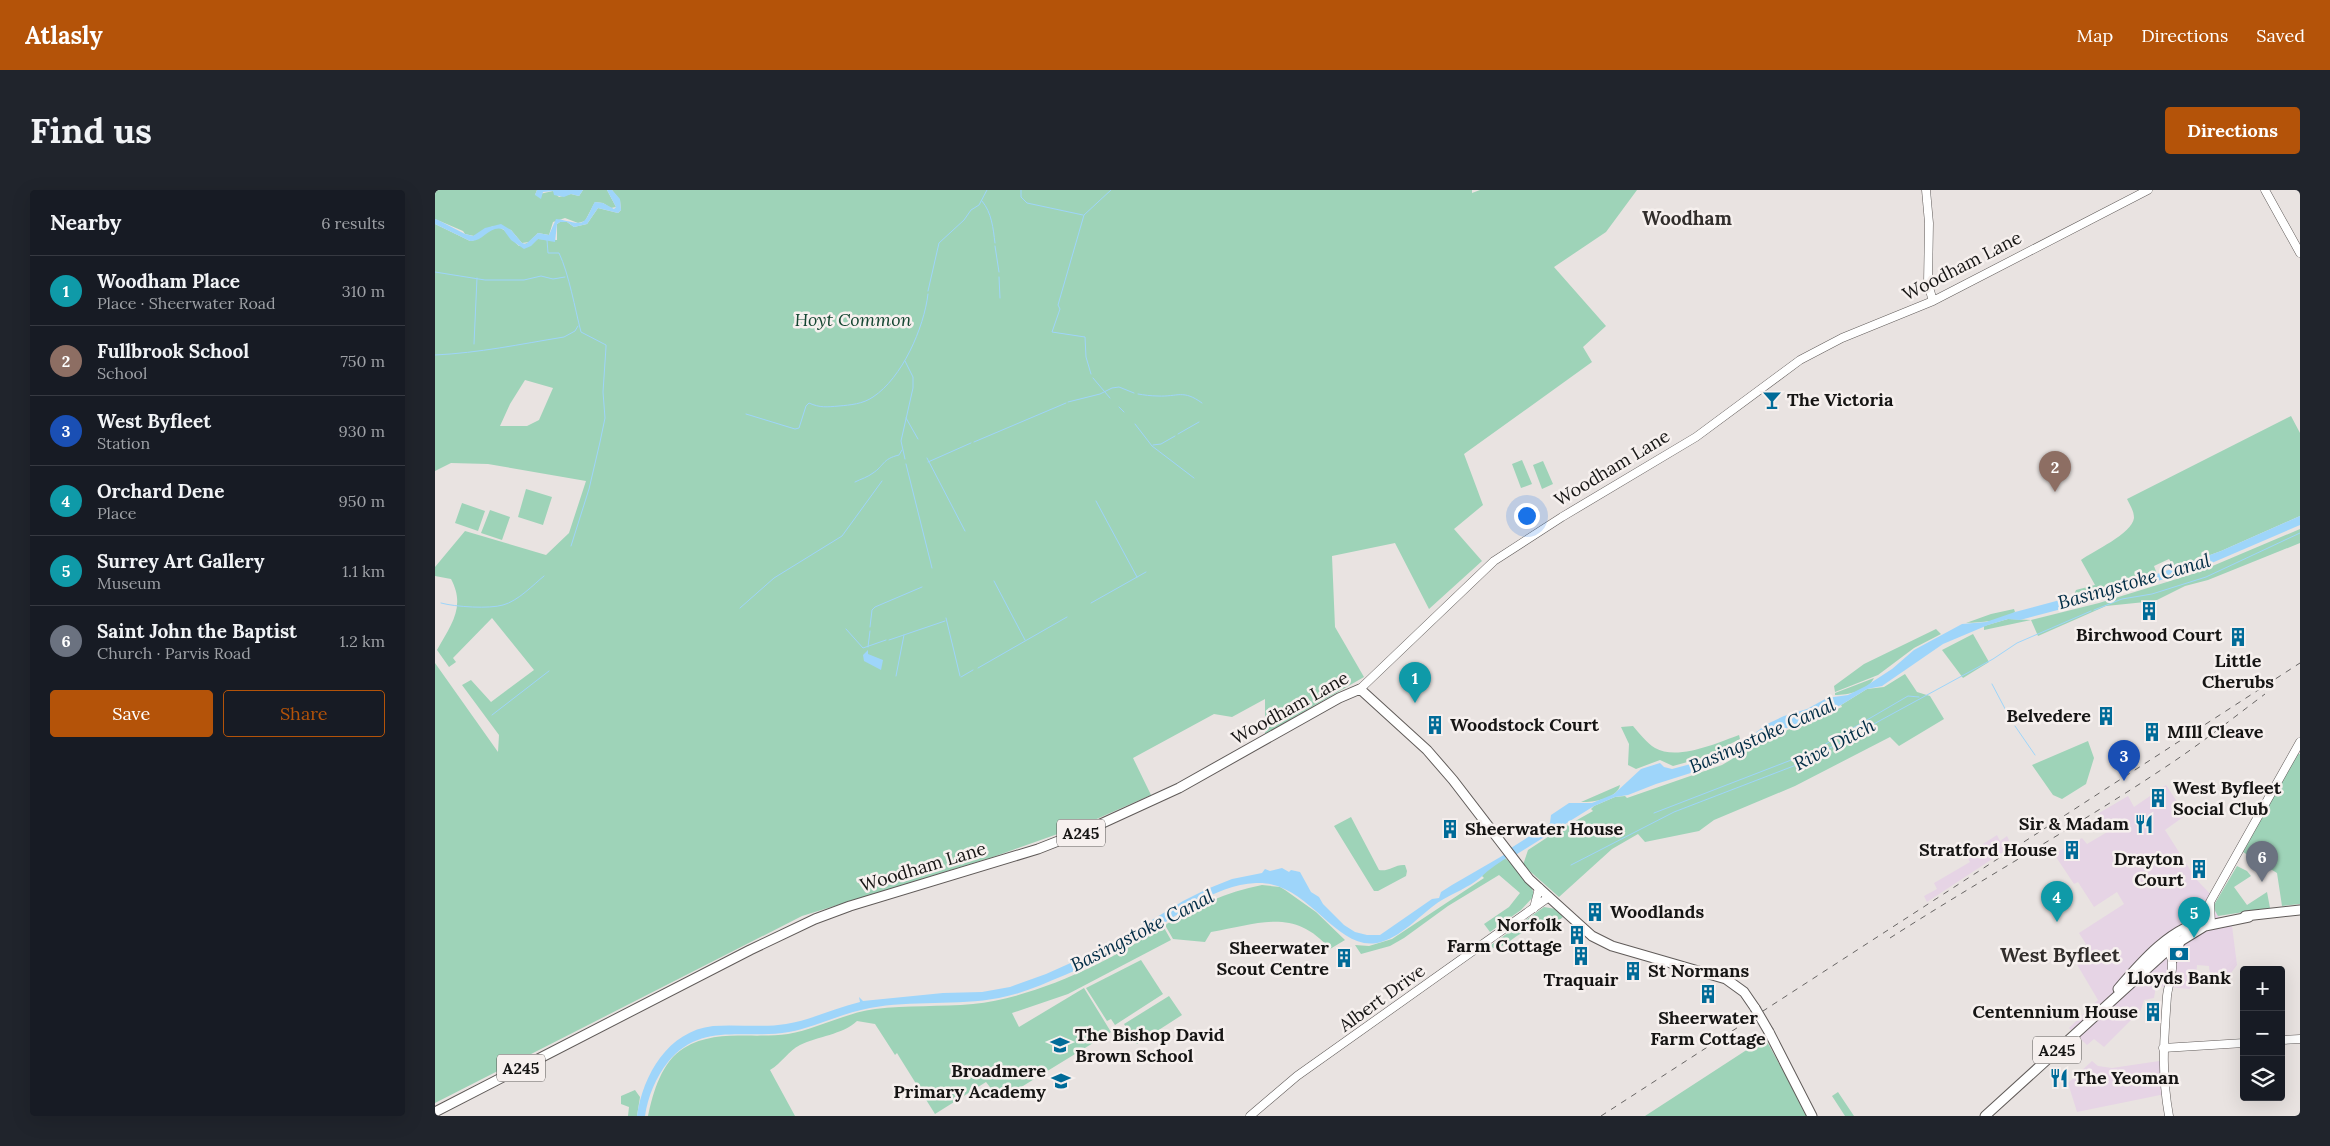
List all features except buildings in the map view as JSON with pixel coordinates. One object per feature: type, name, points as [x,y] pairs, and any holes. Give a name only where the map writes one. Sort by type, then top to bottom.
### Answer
[{"type":"main road","points":[[1360,689],[1427,750],[1453,780],[1514,861],[1539,888],[1592,936],[1603,942],[1727,980],[1744,992],[1769,1032],[1812,1116]]},
{"type":"main road","name":"Woodham Lane","points":[[435,1112],[750,950],[815,920],[850,906],[1038,849],[1094,827],[1179,788],[1339,698],[1360,689]]},
{"type":"main road","points":[[2192,924],[2204,910]]},
{"type":"main road","name":"A245","points":[[1985,1116],[2108,1003],[2128,978],[2192,924],[2300,910]]},
{"type":"main road","name":"A245","points":[[2160,951],[2208,923]]},
{"type":"main road","points":[[2173,960],[2181,940]]},
{"type":"street","points":[[1926,190],[1929,223],[1928,284],[1933,301]]},
{"type":"street","name":"Woodham Lane","points":[[1360,689],[1494,561],[1562,517],[1647,468],[1695,437],[1800,360],[1842,338],[1933,301],[2148,190]]},
{"type":"street","points":[[2265,190],[2300,253]]},
{"type":"street","points":[[2208,923],[2209,906],[2212,898],[2300,742]]},
{"type":"street","points":[[1534,908],[1539,888]]},
{"type":"street","name":"Albert Drive","points":[[1250,1116],[1297,1076],[1549,897]]},
{"type":"street","points":[[2208,923],[2204,910],[2206,902],[2212,898]]},
{"type":"street","points":[[2160,951],[2173,960],[2163,1048],[2163,1080],[2169,1116]]},
{"type":"street","points":[[2285,1040],[2300,1039]]},
{"type":"street","points":[[2163,1048],[2240,1043]]},
{"type":"shaded area","points":[[2166,785],[2186,815],[2165,830],[2196,879],[2216,900],[2214,905],[2218,916],[2232,926],[2237,965],[2228,977],[2210,977],[2209,966],[2197,965],[2195,985],[2190,989],[2156,986],[2154,998],[2144,1000],[2141,1010],[2104,1047],[2094,1039],[2087,1045],[2069,1028],[2098,1000],[2072,956],[2086,944],[2079,933],[2124,904],[2117,892],[2094,907],[2078,882],[2074,884],[2054,854],[2082,838],[2087,844],[2109,831],[2099,813],[2128,796],[2134,807]]},
{"type":"shaded area","points":[[1997,835],[2000,841],[2007,836],[2012,846],[1927,902],[1924,896],[1937,889],[1934,883],[1970,862],[1966,855]]},
{"type":"shaded area","points":[[2166,1060],[2170,1093],[2077,1112],[2068,1083],[2092,1061],[2098,1066],[2112,1068]]},
{"type":"green space","points":[[435,190],[537,190],[535,195],[553,191],[559,197],[571,194],[579,196],[583,190],[607,190],[616,207],[611,208],[603,203],[595,202],[585,221],[578,223],[565,218],[553,222],[549,235],[538,233],[529,242],[522,243],[511,230],[493,226],[474,236],[465,234],[463,231],[435,219]]},
{"type":"green space","name":"Hoyt Common","points":[[612,190],[1472,190],[1472,193],[1480,190],[1637,190],[1606,232],[1554,267],[1606,326],[1583,347],[1592,362],[1464,454],[1483,505],[1454,529],[1482,561],[1429,609],[1395,543],[1332,556],[1335,627],[1364,677],[1265,734],[1265,699],[1232,717],[1214,714],[1133,758],[1151,795],[1083,825],[993,857],[802,916],[435,1103],[435,663],[498,752],[499,735],[462,685],[471,680],[491,702],[534,670],[492,618],[453,658],[456,662],[449,667],[437,650],[452,624],[457,607],[457,598],[451,579],[435,576],[435,567],[465,531],[546,555],[569,533],[586,481],[488,464],[451,463],[435,471],[435,224],[470,241],[494,228],[502,229],[519,246],[538,239],[557,240],[557,224],[567,222],[574,227],[587,224],[598,208],[618,213],[621,210],[620,200]],"holes":[[[525,380],[553,388],[539,420],[527,426],[500,426],[510,404]]]},
{"type":"green space","points":[[2291,416],[2300,433],[2300,516],[2221,551],[2175,568],[2169,559],[2154,566],[2157,574],[2073,597],[2076,590],[2095,585],[2081,560],[2120,536],[2132,524],[2134,515],[2127,499]]},
{"type":"green space","points":[[1522,460],[1532,484],[1521,488],[1512,464]]},
{"type":"green space","points":[[1543,461],[1553,484],[1542,489],[1533,465]]},
{"type":"green space","points":[[526,489],[552,497],[543,525],[518,517]]},
{"type":"green space","points":[[462,503],[485,511],[478,531],[455,523]]},
{"type":"green space","points":[[490,510],[510,517],[502,540],[481,533]]},
{"type":"green space","points":[[2300,529],[2300,543],[2208,580],[2185,586],[2155,601],[2106,606],[2038,636],[2031,620],[2099,603],[2196,573]]},
{"type":"green space","points":[[2014,609],[2015,612],[2004,618],[1966,623],[1991,614]]},
{"type":"green space","points":[[2008,619],[2031,620],[1984,630],[1984,626]]},
{"type":"green space","points":[[1936,629],[1941,634],[1914,648],[1878,675],[1835,692],[1834,686],[1864,664]]},
{"type":"green space","points":[[1973,634],[1989,662],[1963,678],[1942,650]]},
{"type":"green space","points":[[1905,674],[1917,692],[1930,696],[1944,719],[1899,746],[1890,737],[1795,786],[1714,820],[1699,831],[1645,842],[1638,834],[1612,849],[1559,897],[1523,865],[1528,850],[1593,811],[1591,809],[1594,806],[1615,797],[1625,796],[1627,798],[1722,765],[1766,739],[1842,707],[1841,705],[1867,689],[1884,687]]},
{"type":"green space","points":[[1874,678],[1862,689],[1851,693],[1835,695],[1835,693]]},
{"type":"green space","points":[[1633,726],[1652,746],[1664,752],[1685,752],[1739,735],[1740,739],[1702,758],[1673,766],[1660,760],[1636,769],[1628,765],[1629,744],[1621,727]]},
{"type":"green space","points":[[2088,741],[2094,758],[2086,784],[2062,799],[2053,795],[2032,765]]},
{"type":"green space","points":[[2297,754],[2300,754],[2300,904],[2282,906],[2277,873],[2243,852]]},
{"type":"green space","points":[[1620,785],[1615,793],[1604,799],[1581,802]]},
{"type":"green space","points":[[1351,817],[1379,870],[1405,865],[1406,876],[1378,891],[1374,891],[1334,826]]},
{"type":"green space","points":[[1505,858],[1527,880],[1534,896],[1521,910],[1490,932],[1484,924],[1509,907],[1520,893],[1499,875],[1448,906],[1390,946],[1361,954],[1355,945],[1369,946],[1392,939],[1484,878],[1482,876],[1484,872]]},
{"type":"green space","points":[[2237,866],[2247,871],[2251,876],[2234,887],[2247,905],[2267,892],[2270,908],[2218,916],[2214,905]]},
{"type":"green space","points":[[1262,885],[1280,887],[1285,890],[1316,912],[1345,940],[1330,949],[1317,936],[1303,928],[1289,923],[1275,922],[1211,932],[1205,942],[1173,939],[1165,925],[1212,900]]},
{"type":"green space","points":[[1544,907],[1556,909],[1563,917],[1550,926],[1526,931],[1504,945],[1493,948],[1491,945]]},
{"type":"green space","points":[[1163,926],[1171,940],[1068,994],[1012,1013],[1019,1027],[1084,988],[1111,1032],[1000,1100],[986,1082],[935,1114],[897,1053],[895,1055],[875,1024],[857,1021],[837,1032],[800,1045],[770,1070],[795,1116],[648,1116],[656,1087],[664,1069],[676,1054],[696,1042],[708,1038],[799,1032],[853,1014],[875,1009],[961,1005],[997,1000],[1046,986],[1072,976],[1120,952]]},
{"type":"green space","points":[[1141,960],[1163,994],[1115,1025],[1111,1019],[1107,1021],[1086,988]]},
{"type":"green space","points":[[1169,996],[1182,1015],[1137,1044],[1124,1024]]},
{"type":"green space","points":[[1765,1038],[1808,1116],[1645,1116]]},
{"type":"green space","points":[[635,1090],[640,1097],[637,1116],[628,1116],[629,1107],[621,1104],[621,1096]]},
{"type":"green space","points":[[1838,1092],[1854,1116],[1845,1116],[1832,1096]]},
{"type":"water","points":[[537,190],[583,190],[579,196],[571,194],[564,197],[554,195],[553,191],[543,192],[541,199],[535,195]]},
{"type":"water","points":[[607,190],[612,190],[620,199],[621,210],[618,213],[598,208],[587,224],[574,227],[567,222],[560,222],[557,224],[555,242],[538,239],[531,246],[524,249],[511,240],[503,229],[494,229],[475,241],[470,241],[435,224],[435,219],[473,236],[485,228],[501,224],[511,230],[522,243],[526,244],[538,233],[549,235],[556,219],[575,223],[584,221],[595,202],[603,203],[614,209],[616,207]]},
{"type":"water","name":"Basingstoke Canal","points":[[2300,516],[2300,525],[2200,568],[2092,601],[2020,620],[2008,619],[1988,625],[1943,644],[1882,686],[1867,689],[1841,705],[1773,734],[1716,765],[1628,795],[1615,797],[1594,806],[1517,854],[1511,855],[1476,881],[1442,900],[1406,929],[1390,939],[1381,942],[1365,943],[1350,938],[1292,893],[1275,885],[1256,883],[1240,885],[1225,889],[1195,903],[1141,938],[1113,953],[1049,982],[1016,994],[983,1000],[902,1004],[870,1008],[789,1032],[724,1035],[695,1041],[681,1049],[668,1062],[653,1087],[645,1116],[637,1116],[645,1085],[660,1058],[683,1036],[697,1030],[713,1026],[768,1026],[786,1024],[860,1002],[859,997],[863,1001],[943,993],[982,992],[1010,987],[1046,974],[1113,944],[1183,901],[1207,889],[1232,879],[1262,873],[1265,869],[1270,871],[1282,868],[1289,872],[1291,870],[1300,872],[1311,892],[1319,897],[1323,904],[1344,925],[1355,932],[1367,935],[1380,935],[1432,899],[1439,898],[1441,892],[1509,852],[1511,848],[1550,823],[1551,815],[1569,803],[1592,803],[1614,794],[1641,769],[1660,763],[1664,767],[1672,769],[1702,761],[1747,739],[1767,724],[1784,716],[1807,709],[1827,698],[1848,695],[1866,686],[1892,669],[1914,650],[1962,624],[1986,622],[2015,612],[2157,574],[2221,551]]},
{"type":"water","points":[[868,650],[868,654],[883,660],[881,670],[864,661],[863,655]]},
{"type":"waterway","points":[[928,291],[939,243],[964,220],[971,210],[979,205],[987,190]]},
{"type":"waterway","points":[[1021,190],[1021,197],[1027,203],[1083,215]]},
{"type":"waterway","points":[[1091,374],[1086,357],[1085,337],[1052,332],[1060,309],[1058,305],[1084,215],[1111,190]]},
{"type":"waterway","points":[[982,201],[990,216],[995,243]]},
{"type":"waterway","points":[[547,240],[548,253],[559,253],[563,261],[581,332],[606,345],[603,392],[605,418],[589,489],[571,546]]},
{"type":"waterway","points":[[995,246],[999,272]]},
{"type":"waterway","points":[[435,272],[485,280],[524,280],[541,276],[553,279],[565,277]]},
{"type":"waterway","points":[[999,277],[1000,298]]},
{"type":"waterway","points":[[474,344],[477,278]]},
{"type":"waterway","points":[[746,414],[795,429],[799,428],[806,406],[809,403],[824,407],[843,406],[861,403],[873,397],[884,389],[893,378],[910,351],[922,322],[928,294]]},
{"type":"waterway","points":[[435,355],[484,350],[564,337],[575,331],[578,326]]},
{"type":"waterway","points":[[905,361],[913,377],[913,388],[901,441],[905,459]]},
{"type":"waterway","points":[[1093,378],[1110,398]]},
{"type":"waterway","points":[[1068,402],[1119,387],[1134,393]]},
{"type":"waterway","points":[[1138,394],[1155,396],[1185,395],[1202,403]]},
{"type":"waterway","points":[[974,442],[1066,403]]},
{"type":"waterway","points":[[1119,407],[1124,412]]},
{"type":"waterway","points":[[906,418],[918,439]]},
{"type":"waterway","points":[[1178,434],[1199,422]]},
{"type":"waterway","points":[[1135,424],[1152,446],[1194,478]]},
{"type":"waterway","points":[[1153,445],[1161,444],[1175,436]]},
{"type":"waterway","points":[[928,462],[971,443]]},
{"type":"waterway","points":[[855,482],[877,470],[886,461],[899,455],[902,450]]},
{"type":"waterway","points":[[927,458],[965,531]]},
{"type":"waterway","points":[[906,464],[932,568]]},
{"type":"waterway","points":[[740,608],[774,578],[842,536],[882,481]]},
{"type":"waterway","points":[[1096,501],[1137,577]]},
{"type":"waterway","name":"Rive Ditch","points":[[2094,610],[2122,599],[2152,594],[2206,577],[2300,533]]},
{"type":"waterway","points":[[1091,603],[1146,572]]},
{"type":"waterway","points":[[441,603],[472,607],[503,605],[520,596],[544,576]]},
{"type":"waterway","points":[[994,581],[1025,640]]},
{"type":"waterway","points":[[870,627],[872,610],[875,607],[922,587]]},
{"type":"waterway","name":"Rive Ditch","points":[[1571,865],[1674,812],[1804,762],[1993,659],[2017,643],[2091,611]]},
{"type":"waterway","points":[[978,668],[1067,617]]},
{"type":"waterway","points":[[946,618],[960,676]]},
{"type":"waterway","points":[[889,640],[945,621]]},
{"type":"waterway","points":[[846,629],[863,648],[886,640]]},
{"type":"waterway","points":[[868,647],[870,631]]},
{"type":"waterway","points":[[896,676],[904,635]]},
{"type":"waterway","points":[[961,677],[973,670]]},
{"type":"waterway","points":[[492,715],[549,671]]},
{"type":"waterway","points":[[1992,684],[2011,720]]},
{"type":"waterway","points":[[1654,813],[1812,752],[1908,696],[1919,697]]},
{"type":"waterway","points":[[2015,726],[2035,755]]},
{"type":"railway","points":[[1601,1116],[2300,663]]},
{"type":"railway","points":[[1890,938],[2136,787],[2265,694]]},
{"type":"place","name":"The Victoria","points":[[1772,400]]},
{"type":"place","name":"Fullbrook School","points":[[2055,492]]},
{"type":"place","name":"Birchwood Court","points":[[2149,611]]},
{"type":"place","name":"Little Cherubs","points":[[2238,637]]},
{"type":"place","name":"Woodham Place","points":[[1415,703]]},
{"type":"place","name":"Belvedere","points":[[2106,716]]},
{"type":"place","name":"Woodstock Court","points":[[1435,725]]},
{"type":"place","name":"MIll Cleave","points":[[2152,732]]},
{"type":"place","name":"West Byfleet","points":[[2124,781]]},
{"type":"place","name":"West Byfleet Social Club","points":[[2158,798]]},
{"type":"place","name":"Sir & Madam","points":[[2144,824]]},
{"type":"place","name":"Sheerwater House","points":[[1450,829]]},
{"type":"place","name":"Stratford House","points":[[2072,850]]},
{"type":"place","name":"Drayton Court","points":[[2199,869]]},
{"type":"place","name":"Saint John the Baptist","points":[[2262,882]]},
{"type":"place","name":"Woodlands","points":[[1595,912]]},
{"type":"place","name":"Orchard Dene","points":[[2057,922]]},
{"type":"place","name":"Norfolk Farm Cottage","points":[[1577,935]]},
{"type":"place","name":"Surrey Art Gallery","points":[[2194,938]]},
{"type":"place","name":"Lloyds Bank","points":[[2179,954]]},
{"type":"place","name":"Traquair","points":[[1581,956]]},
{"type":"place","name":"Sheerwater Scout Centre","points":[[1344,958]]},
{"type":"place","name":"St Normans","points":[[1633,971]]},
{"type":"place","name":"Sheerwater Farm Cottage","points":[[1708,994]]},
{"type":"place","name":"Centennium House","points":[[2153,1012]]},
{"type":"place","name":"The Bishop David Brown School","points":[[1060,1045]]},
{"type":"place","name":"The Yeoman","points":[[2059,1078]]},
{"type":"place","name":"Broadmere Primary Academy","points":[[1061,1081]]},
{"type":"district","name":"Woodham","points":[[1687,218]]},
{"type":"district","name":"West Byfleet","points":[[2060,955]]}]
